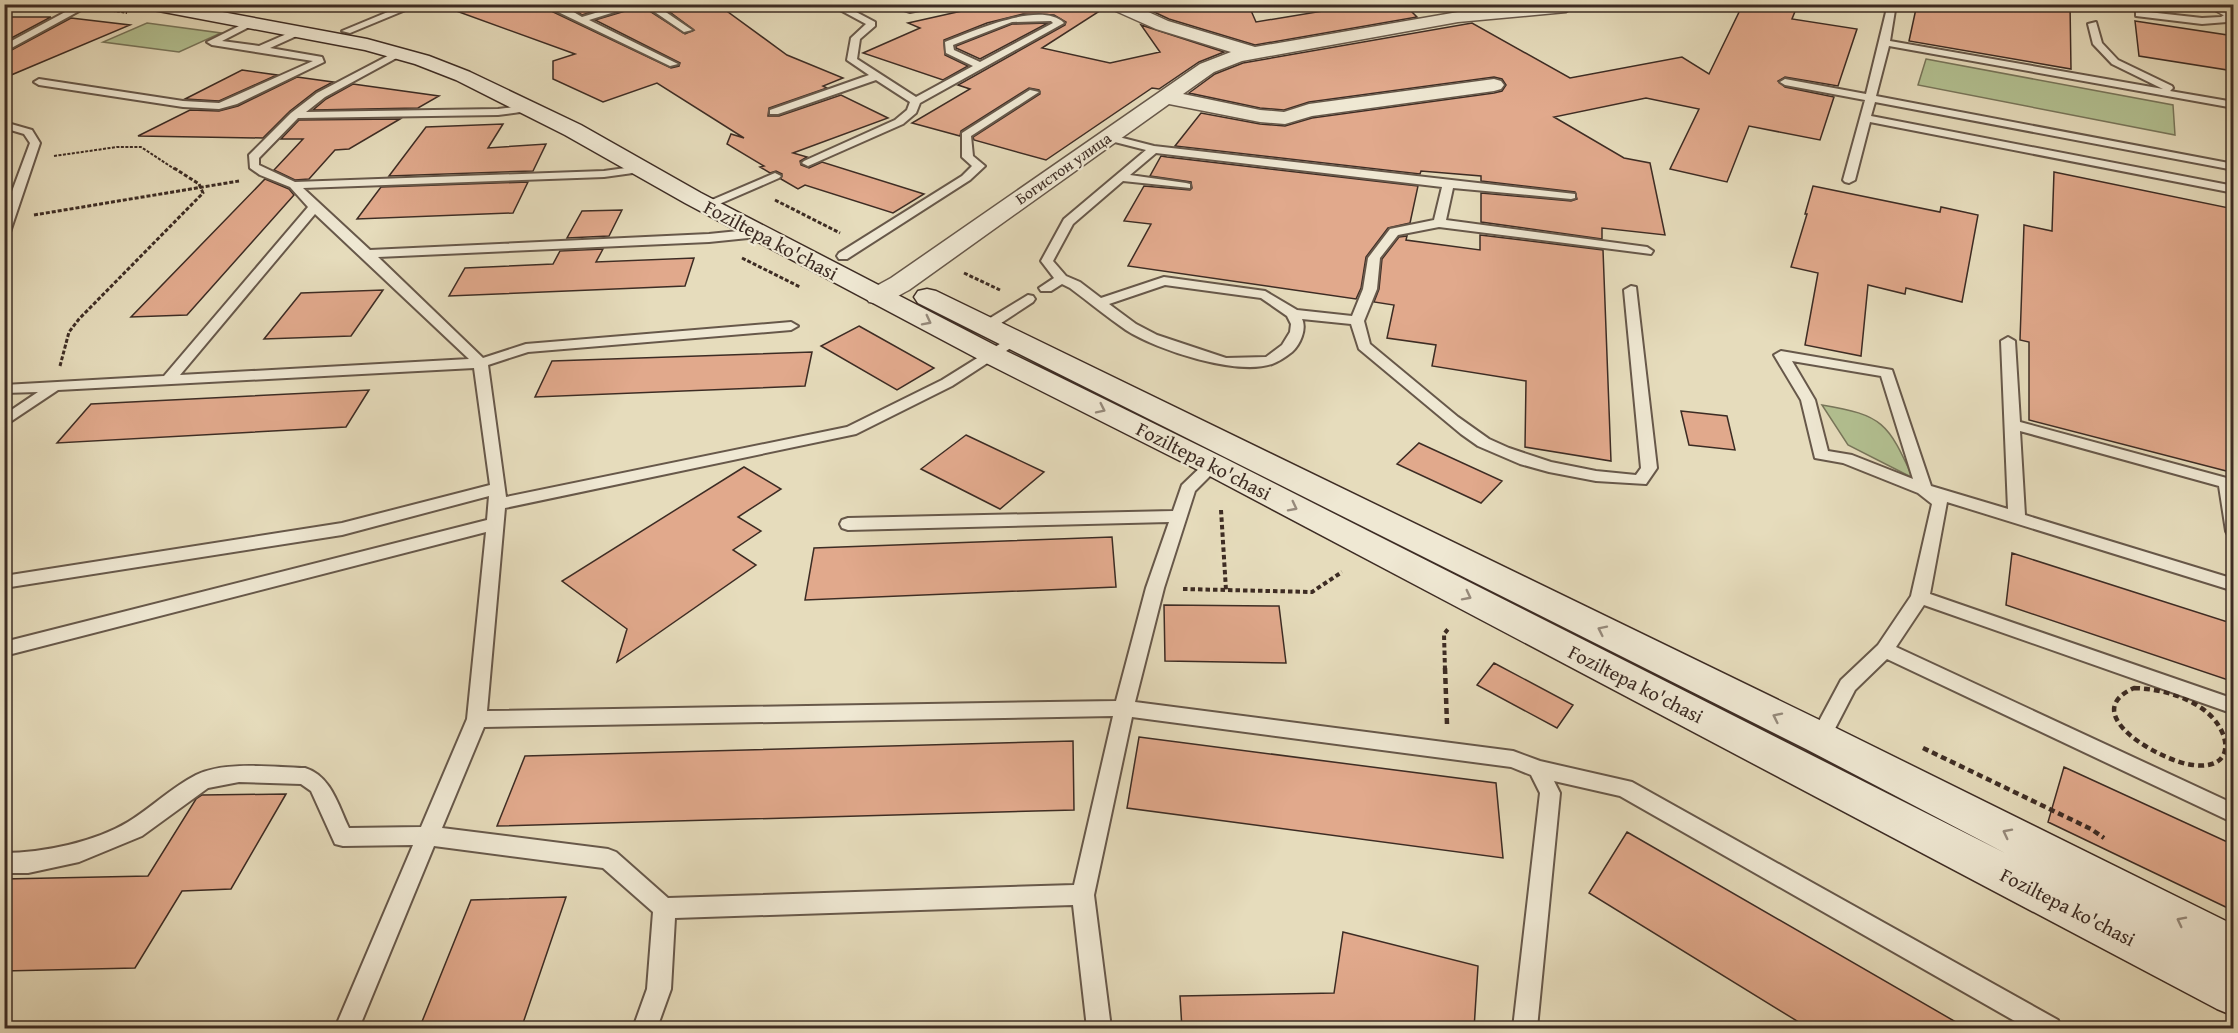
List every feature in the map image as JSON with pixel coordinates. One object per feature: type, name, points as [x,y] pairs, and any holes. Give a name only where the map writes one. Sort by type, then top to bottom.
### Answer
[{"type":"main road","name":"Foziltepa ko'chasi","points":[[148,4],[208,7],[347,31],[415,46],[482,70],[594,122],[727,196],[853,250],[889,290]]},
{"type":"main road","name":"Богистон улица","points":[[1115,4],[1162,25],[1255,53]]},
{"type":"main road","name":"Богистон улица","points":[[889,290],[1107,136],[1221,61],[1458,17],[1566,7],[1571,4]]},
{"type":"main road","points":[[2211,4],[2231,15]]},
{"type":"main road","name":"Foziltepa ko'chasi","points":[[208,7],[252,23],[399,53],[464,76],[573,130],[640,169],[727,196],[758,233],[998,340],[1820,738],[2234,948]]},
{"type":"main road","points":[[1165,97],[1260,116],[1285,118],[1309,110],[1494,85]]},
{"type":"main road","name":"Foziltepa ko'chasi","points":[[998,340],[1213,465],[2234,993]]},
{"type":"lane","points":[[4,49],[88,4]]},
{"type":"lane","points":[[347,31],[416,4]]},
{"type":"lane","points":[[556,4],[555,7],[580,20],[673,64]]},
{"type":"lane","points":[[580,20],[636,4]]},
{"type":"lane","points":[[648,4],[687,30]]},
{"type":"lane","points":[[833,4],[872,24],[856,38],[852,60],[916,100]]},
{"type":"lane","points":[[891,4],[910,9],[945,4]]},
{"type":"lane","points":[[1849,180],[1885,43],[1892,4]]},
{"type":"lane","points":[[2139,14],[2202,21],[2224,20],[2231,15]]},
{"type":"lane","points":[[808,164],[899,122],[912,111],[916,100],[954,81],[1059,23],[1053,18],[1011,19],[948,44],[949,51],[980,66]]},
{"type":"lane","points":[[39,82],[183,104],[219,106],[233,102],[320,61],[212,42],[252,23]]},
{"type":"lane","points":[[2093,24],[2098,44],[2115,62],[2185,96]]},
{"type":"lane","points":[[260,49],[298,32]]},
{"type":"lane","points":[[1885,43],[2234,105]]},
{"type":"lane","points":[[399,53],[321,95],[295,115],[253,157],[254,166],[294,184],[604,174],[640,169]]},
{"type":"lane","points":[[774,112],[877,76]]},
{"type":"lane","points":[[1785,82],[2234,167]]},
{"type":"lane","points":[[853,250],[966,178],[979,166],[968,157],[966,135],[1034,92]]},
{"type":"lane","points":[[295,115],[498,112],[528,108]]},
{"type":"lane","points":[[1865,118],[2234,190]]},
{"type":"lane","points":[[4,125],[28,132],[36,143],[4,232]]},
{"type":"lane","points":[[1107,136],[1154,149],[1571,196]]},
{"type":"lane","points":[[1154,149],[1068,222],[1047,261],[1061,279],[1075,285],[1131,327],[1152,338],[1201,356],[1226,362],[1269,362],[1288,348],[1297,332],[1298,324],[1293,314]]},
{"type":"lane","points":[[727,196],[775,176]]},
{"type":"lane","points":[[1119,177],[1186,186]]},
{"type":"lane","points":[[294,184],[314,207],[367,254],[481,363],[497,496],[477,719],[347,1029]]},
{"type":"lane","points":[[1439,223],[1449,184]]},
{"type":"lane","points":[[169,379],[314,207]]},
{"type":"lane","points":[[1630,290],[1649,468],[1640,480],[1604,478],[1502,452],[1468,432],[1383,359],[1364,346],[1357,321],[1370,289],[1374,258],[1394,232],[1439,223],[1647,251]]},
{"type":"lane","points":[[367,254],[709,238],[758,233]]},
{"type":"lane","points":[[1046,288],[1061,279]]},
{"type":"lane","points":[[1101,303],[1164,281],[1265,295],[1293,314],[1357,321]]},
{"type":"lane","points":[[4,582],[342,529],[497,496],[851,431],[947,382],[998,340],[1028,299]]},
{"type":"lane","points":[[4,389],[481,363],[526,348],[791,326]]},
{"type":"lane","points":[[2008,340],[2017,518]]},
{"type":"lane","points":[[1820,738],[1848,685],[1885,650],[1920,597],[1940,503],[1924,489],[1887,373],[1781,355],[1808,400],[1821,455],[1846,459],[1924,489],[2234,585]]},
{"type":"lane","points":[[4,422],[55,385]]},
{"type":"lane","points":[[2014,425],[2230,484],[2234,531]]},
{"type":"lane","points":[[1099,1029],[1083,895],[1124,708],[1155,588],[1188,489],[1213,465]]},
{"type":"lane","points":[[848,524],[1178,516]]},
{"type":"lane","points":[[4,649],[495,524]]},
{"type":"lane","points":[[1920,597],[2234,707]]},
{"type":"lane","points":[[1885,650],[2234,814]]},
{"type":"lane","points":[[477,719],[1124,708],[1513,759],[1538,769],[1625,788],[2049,1029]]},
{"type":"lane","points":[[1525,1029],[1551,793],[1538,769]]},
{"type":"lane","points":[[4,863],[28,863],[71,855],[134,830],[203,781],[239,774],[305,776],[318,785],[343,837],[428,836],[608,859],[664,908],[1083,895]]},
{"type":"lane","points":[[645,1029],[659,989],[664,908]]},
{"type":"path","points":[[30,160],[117,147],[141,147],[202,187],[203,193],[79,319],[69,332],[55,385]]},
{"type":"path","points":[[9,219],[272,176]]},
{"type":"path","points":[[727,196],[853,250]]},
{"type":"path","points":[[1221,510],[1226,590]]},
{"type":"path","points":[[1155,588],[1312,592],[1342,572]]},
{"type":"path","points":[[1448,750],[1444,634],[1449,628]]},
{"type":"path","points":[[2134,688],[2150,688],[2169,693],[2205,711],[2228,736],[2232,749],[2228,758],[2218,764],[2204,767],[2166,758],[2130,736],[2113,710],[2114,699],[2121,691],[2134,688]]},
{"type":"green space","points":[[147,23],[221,33],[179,52],[103,42]]},
{"type":"green space","points":[[1926,59],[2173,105],[2175,135],[1918,85]]},
{"type":"green space","points":[[1822,405],[1858,413],[1881,425],[1897,445],[1913,478],[1848,445]]},
{"type":"building","points":[[449,4],[549,4],[551,11],[671,68],[679,66],[680,63],[595,20],[642,6],[685,34],[694,30],[659,4],[717,4],[787,55],[843,78],[823,86],[827,88],[769,108],[768,116],[779,116],[841,95],[888,118],[793,153],[807,157],[800,161],[801,165],[809,168],[822,162],[924,194],[893,213],[805,185],[798,189],[781,179],[782,174],[776,171],[770,173],[760,167],[764,166],[727,144],[731,134],[744,138],[657,83],[603,102],[553,79],[553,61],[575,54],[448,8]]},
{"type":"building","points":[[565,4],[616,4],[582,15]]},
{"type":"building","points":[[993,4],[1105,4],[1106,7],[1042,48],[1110,63],[1160,52],[1141,25],[1224,52],[1199,62],[1159,89],[1152,88],[1046,160],[974,140],[973,137],[1040,94],[1039,90],[1029,88],[961,131],[960,136],[912,123],[970,89],[958,85],[1065,25],[1066,22],[1054,15],[1023,14],[987,23],[944,40],[945,55],[968,66],[943,80],[863,53],[920,28],[908,23]]},
{"type":"building","points":[[1137,4],[1175,4],[1179,10],[1249,6],[1256,22],[1365,4],[1404,4],[1417,17],[1255,45],[1169,19]]},
{"type":"building","points":[[1743,4],[1798,4],[1792,19],[1857,29],[1838,86],[1785,77],[1778,81],[1785,87],[1834,97],[1820,140],[1749,126],[1727,182],[1670,169],[1699,109],[1646,98],[1554,117],[1624,158],[1650,163],[1665,235],[1602,228],[1602,239],[1481,222],[1481,193],[1571,201],[1577,199],[1575,192],[1481,181],[1481,176],[1421,171],[1420,174],[1175,146],[1201,113],[1260,124],[1285,126],[1312,118],[1494,93],[1502,91],[1506,85],[1502,79],[1494,77],[1309,102],[1284,110],[1260,108],[1189,93],[1215,74],[1243,63],[1472,23],[1570,78],[1682,57],[1709,74]]},
{"type":"building","points":[[1917,4],[2070,4],[2071,69],[1909,41]]},
{"type":"building","points":[[4,17],[51,17],[4,42]]},
{"type":"building","points":[[71,18],[130,25],[4,78],[4,54]]},
{"type":"building","points":[[2135,21],[2234,36],[2234,71],[2139,56]]},
{"type":"building","points":[[1048,23],[980,59],[956,48],[956,46],[1012,24]]},
{"type":"building","points":[[242,70],[277,75],[219,101],[185,99]]},
{"type":"building","points":[[297,77],[333,82],[316,91],[290,111],[263,138],[138,136],[190,110],[219,111],[238,106]]},
{"type":"building","points":[[353,84],[439,96],[418,108],[313,110],[326,99]]},
{"type":"building","points":[[400,119],[349,149],[335,150],[309,179],[295,180],[274,170],[303,139],[281,139],[299,120]]},
{"type":"building","points":[[503,124],[488,148],[546,144],[533,171],[389,176],[426,127]]},
{"type":"building","points":[[1161,156],[1418,186],[1410,223],[1388,228],[1366,257],[1361,288],[1356,299],[1128,266],[1151,224],[1124,221],[1144,186],[1190,190],[1192,188],[1191,182],[1150,176]]},
{"type":"building","points":[[2054,172],[2234,209],[2234,473],[2029,420],[2029,342],[2020,340],[2024,225],[2052,231]]},
{"type":"building","points":[[265,179],[289,189],[294,195],[187,315],[131,317]]},
{"type":"building","points":[[528,182],[513,213],[357,219],[381,187]]},
{"type":"building","points":[[1813,186],[1940,212],[1941,207],[1978,215],[1962,302],[1906,288],[1905,294],[1868,285],[1861,356],[1805,345],[1818,273],[1791,267]]},
{"type":"building","points":[[622,210],[609,236],[567,238],[582,211]]},
{"type":"building","points":[[1480,235],[1603,250],[1611,461],[1525,447],[1526,381],[1432,366],[1436,345],[1387,338],[1394,305],[1374,302],[1379,289],[1382,259],[1399,237],[1407,236],[1406,240],[1480,250]]},
{"type":"building","points":[[603,249],[596,262],[694,258],[685,286],[449,296],[465,268],[553,264],[560,251]]},
{"type":"building","points":[[383,290],[351,336],[264,339],[301,293]]},
{"type":"building","points":[[859,326],[934,368],[897,390],[821,346]]},
{"type":"building","points":[[812,352],[805,386],[535,397],[552,361]]},
{"type":"building","points":[[369,390],[346,427],[57,443],[91,404]]},
{"type":"building","points":[[1681,411],[1727,416],[1735,450],[1689,445]]},
{"type":"building","points":[[966,435],[1044,472],[1000,509],[921,469]]},
{"type":"building","points":[[1419,443],[1502,481],[1481,503],[1397,464]]},
{"type":"building","points":[[744,467],[781,489],[738,517],[761,531],[733,550],[756,565],[617,662],[627,629],[562,581]]},
{"type":"building","points":[[1112,537],[1116,587],[805,600],[814,548]]},
{"type":"building","points":[[2012,553],[2234,624],[2234,682],[2006,605]]},
{"type":"building","points":[[1164,605],[1279,606],[1286,663],[1165,661]]},
{"type":"building","points":[[1494,663],[1573,705],[1557,728],[1477,685]]},
{"type":"building","points":[[1139,737],[1496,783],[1503,858],[1127,808]]},
{"type":"building","points":[[1073,741],[1074,810],[497,826],[525,756]]},
{"type":"building","points":[[2064,767],[2234,845],[2234,911],[2048,822]]},
{"type":"building","points":[[286,794],[231,889],[182,891],[135,968],[4,971],[4,879],[148,876],[196,799],[202,795]]},
{"type":"building","points":[[1627,832],[1968,1029],[1810,1029],[1589,893]]},
{"type":"building","points":[[566,897],[521,1029],[419,1029],[471,900]]},
{"type":"building","points":[[1343,932],[1478,966],[1474,1029],[1182,1029],[1180,996],[1334,993]]}]
